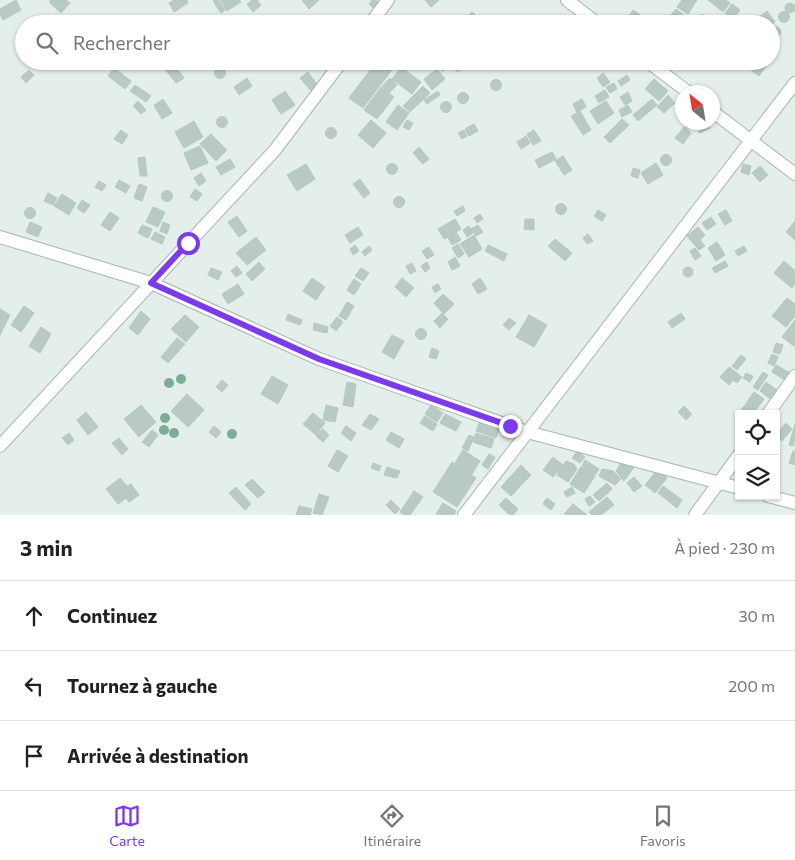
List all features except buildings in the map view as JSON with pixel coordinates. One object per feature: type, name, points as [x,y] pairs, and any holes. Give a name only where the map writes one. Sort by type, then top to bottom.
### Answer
[{"type":"street","points":[[377,15],[388,0]]},
{"type":"street","points":[[567,0],[586,15]]},
{"type":"street","points":[[0,446],[275,150],[335,70]]},
{"type":"street","points":[[659,70],[679,85]]},
{"type":"street","points":[[464,515],[795,83]]},
{"type":"street","points":[[720,117],[795,174]]},
{"type":"street","points":[[0,237],[151,283],[319,359],[527,432],[735,487]]},
{"type":"street","points":[[771,410],[795,376]]},
{"type":"street","points":[[695,515],[735,461]]},
{"type":"street","points":[[780,500],[795,504]]},
{"type":"route","points":[[188,243],[151,283],[319,359],[510,426]]}]
